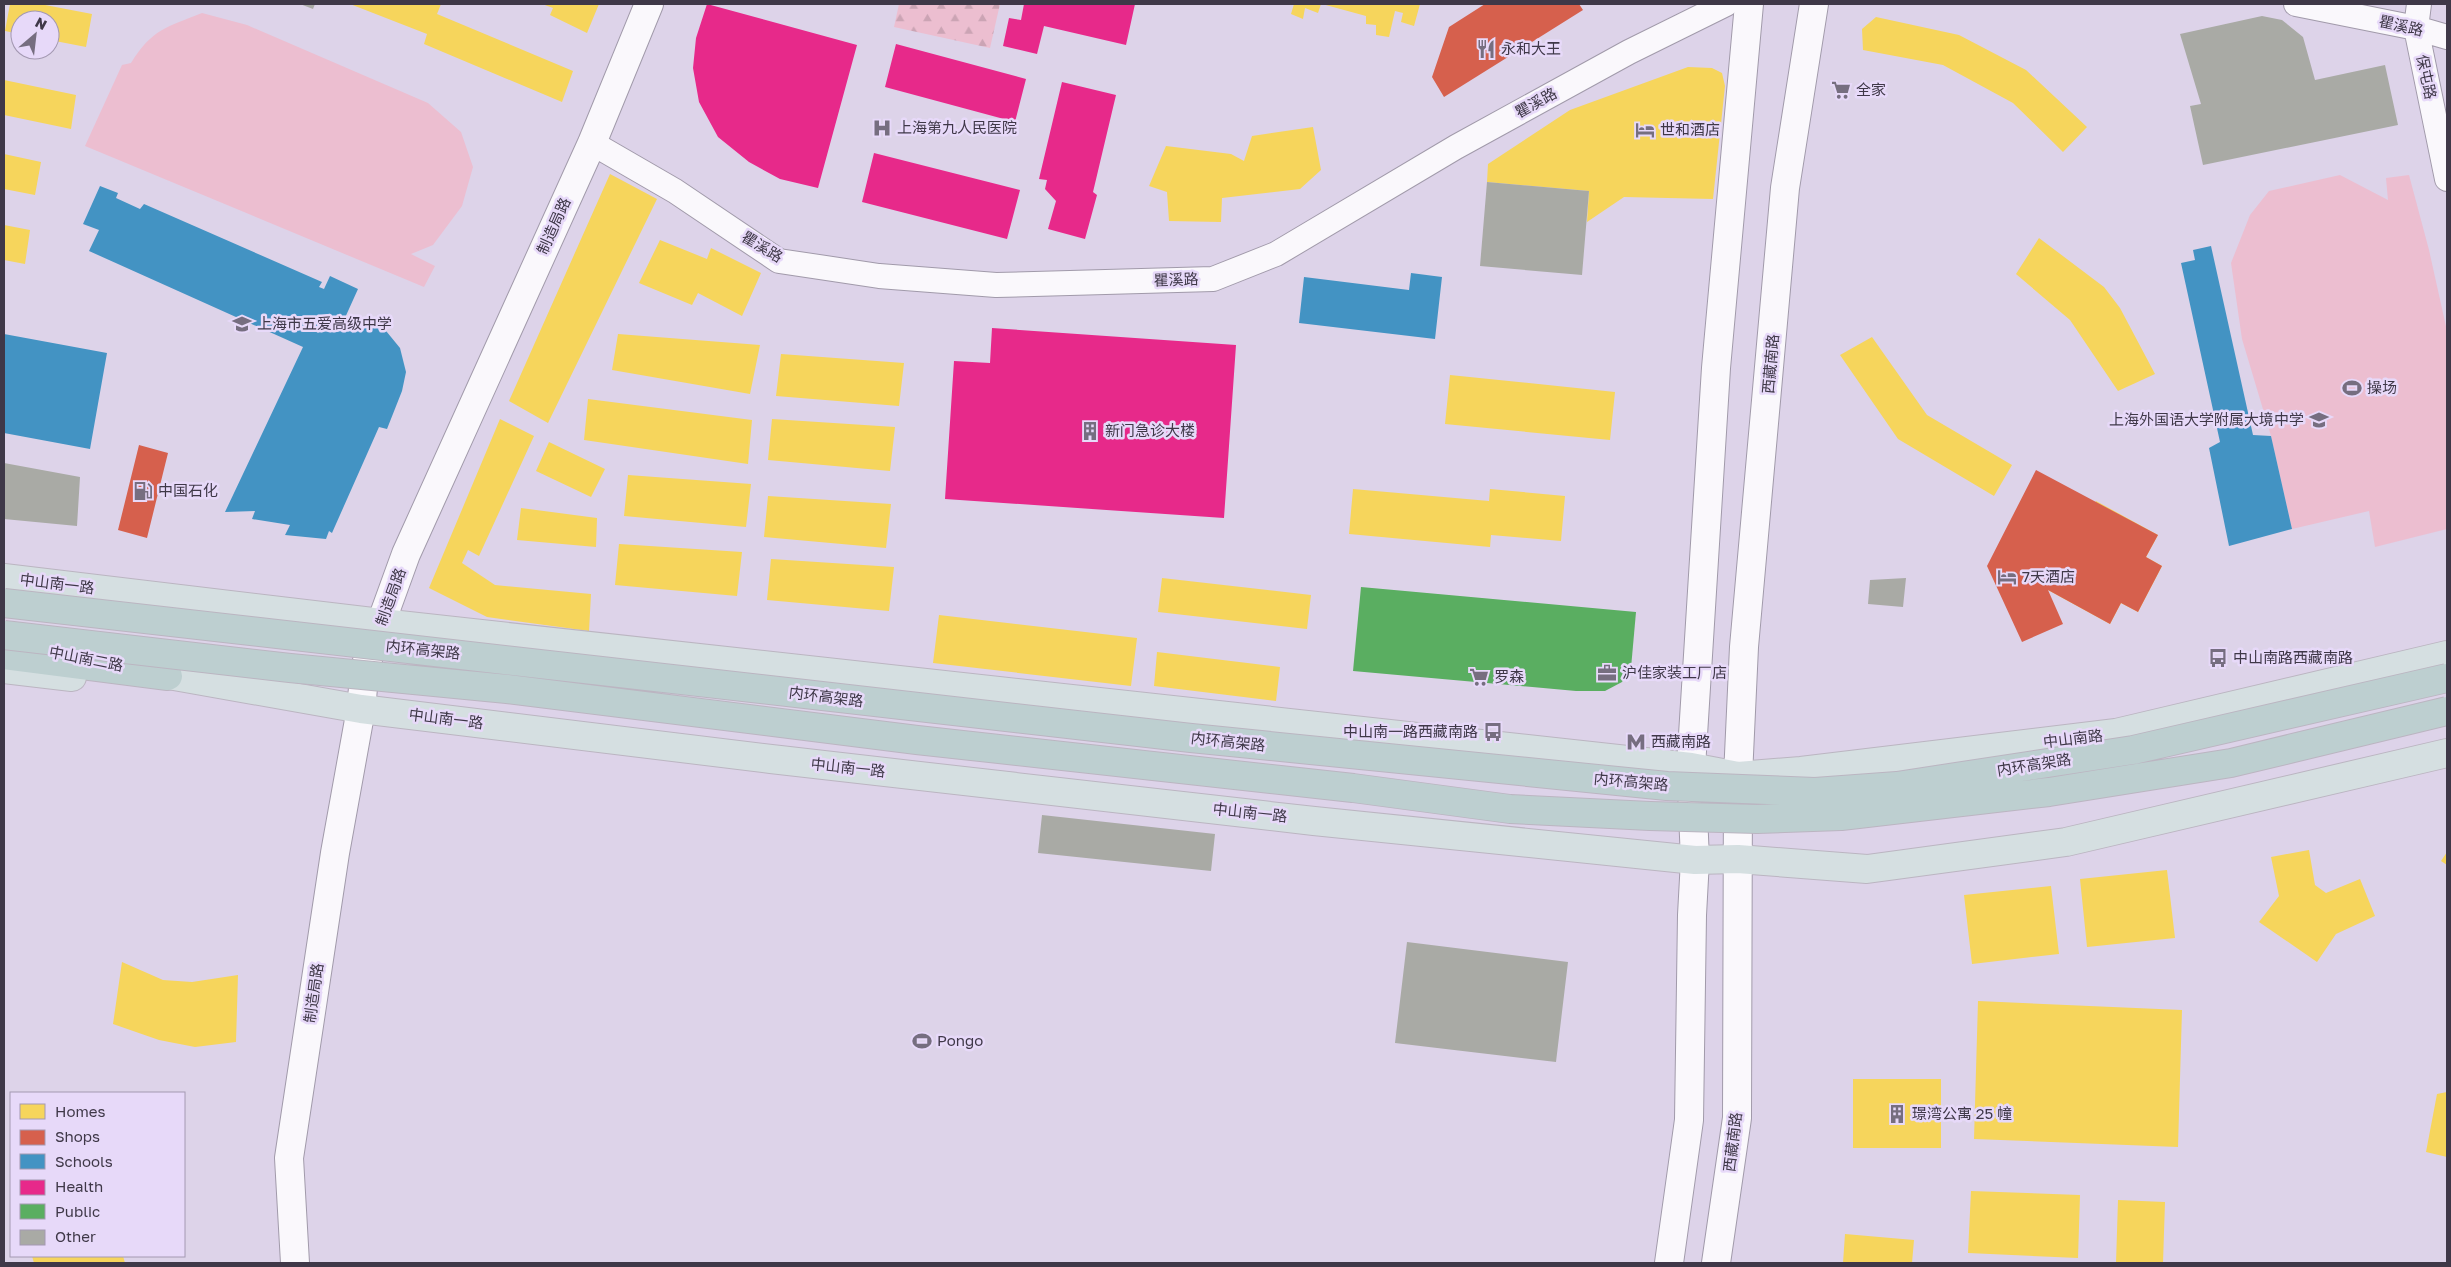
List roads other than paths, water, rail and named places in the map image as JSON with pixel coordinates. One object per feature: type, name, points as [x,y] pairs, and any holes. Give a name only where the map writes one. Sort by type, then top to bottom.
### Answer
[{"type":"highway","name":"内环高架路","points":[[4,603],[1182,737],[1667,786],[1815,792],[1898,786],[2132,750],[2447,678]]},
{"type":"highway","name":"内环高架路","points":[[4,635],[290,668],[507,689],[917,740],[1353,788],[1510,809],[1650,816],[1757,819],[1841,816],[2049,792],[2231,763],[2447,711]]},
{"type":"highway","points":[[4,655],[168,676]]},
{"type":"main road","name":"制造局路","points":[[295,1263],[289,1158],[335,853],[361,709],[365,667],[406,554],[592,142],[649,4]]},
{"type":"main road","points":[[1669,1263],[1689,1120],[1692,915],[1695,860],[1691,767],[1716,368],[1749,4]]},
{"type":"main road","name":"西藏南路","points":[[1716,1263],[1737,1118],[1738,776],[1744,648],[1785,188],[1814,4]]},
{"type":"main road","name":"中山南一路","points":[[4,578],[381,622],[1691,767]]},
{"type":"main road","name":"中山南二路","points":[[4,646],[66,653],[168,676]]},
{"type":"main road","name":"中山南路","points":[[1691,767],[1738,776],[1801,771],[2116,733],[2447,655]]},
{"type":"main road","name":"中山南一路","points":[[4,670],[144,684],[168,676],[361,709],[910,775],[1695,860]]},
{"type":"main road","points":[[1695,860],[1738,860],[1867,869],[2066,842],[2447,753]]},
{"type":"street","name":"瞿溪路","points":[[592,142],[675,191],[779,261],[879,276],[996,285],[1213,279],[1276,254],[1456,147],[1629,52],[1726,4]]},
{"type":"street","name":"瞿溪路","points":[[2296,4],[2416,28],[2447,37]]},
{"type":"street","name":"保屯路","points":[[2419,4],[2416,28],[2447,179]]},
{"type":"place","name":"永和大王","points":[[1486,49]]},
{"type":"place","name":"全家","points":[[1841,90]]},
{"type":"place","name":"上海第九人民医院","points":[[882,128]]},
{"type":"place","name":"世和酒店","points":[[1645,130]]},
{"type":"place","name":"上海市五爱高级中学","points":[[242,324]]},
{"type":"place","name":"操场","points":[[2352,388]]},
{"type":"place","name":"上海外国语大学附属大境中学","points":[[2319,420]]},
{"type":"place","name":"新门急诊大楼","points":[[1090,431]]},
{"type":"place","name":"中国石化","points":[[143,491]]},
{"type":"place","name":"7天酒店","points":[[2007,577]]},
{"type":"place","name":"中山南路西藏南路","points":[[2218,658]]},
{"type":"place","name":"沪佳家装工厂店","points":[[1607,673]]},
{"type":"place","name":"罗森","points":[[1479,677]]},
{"type":"place","name":"中山南一路西藏南路","points":[[1493,732]]},
{"type":"place","name":"西藏南路","points":[[1636,742]]},
{"type":"place","name":"Pongo","points":[[922,1041]]},
{"type":"place","name":"璟湾公寓 25 幢","points":[[1897,1114]]}]
